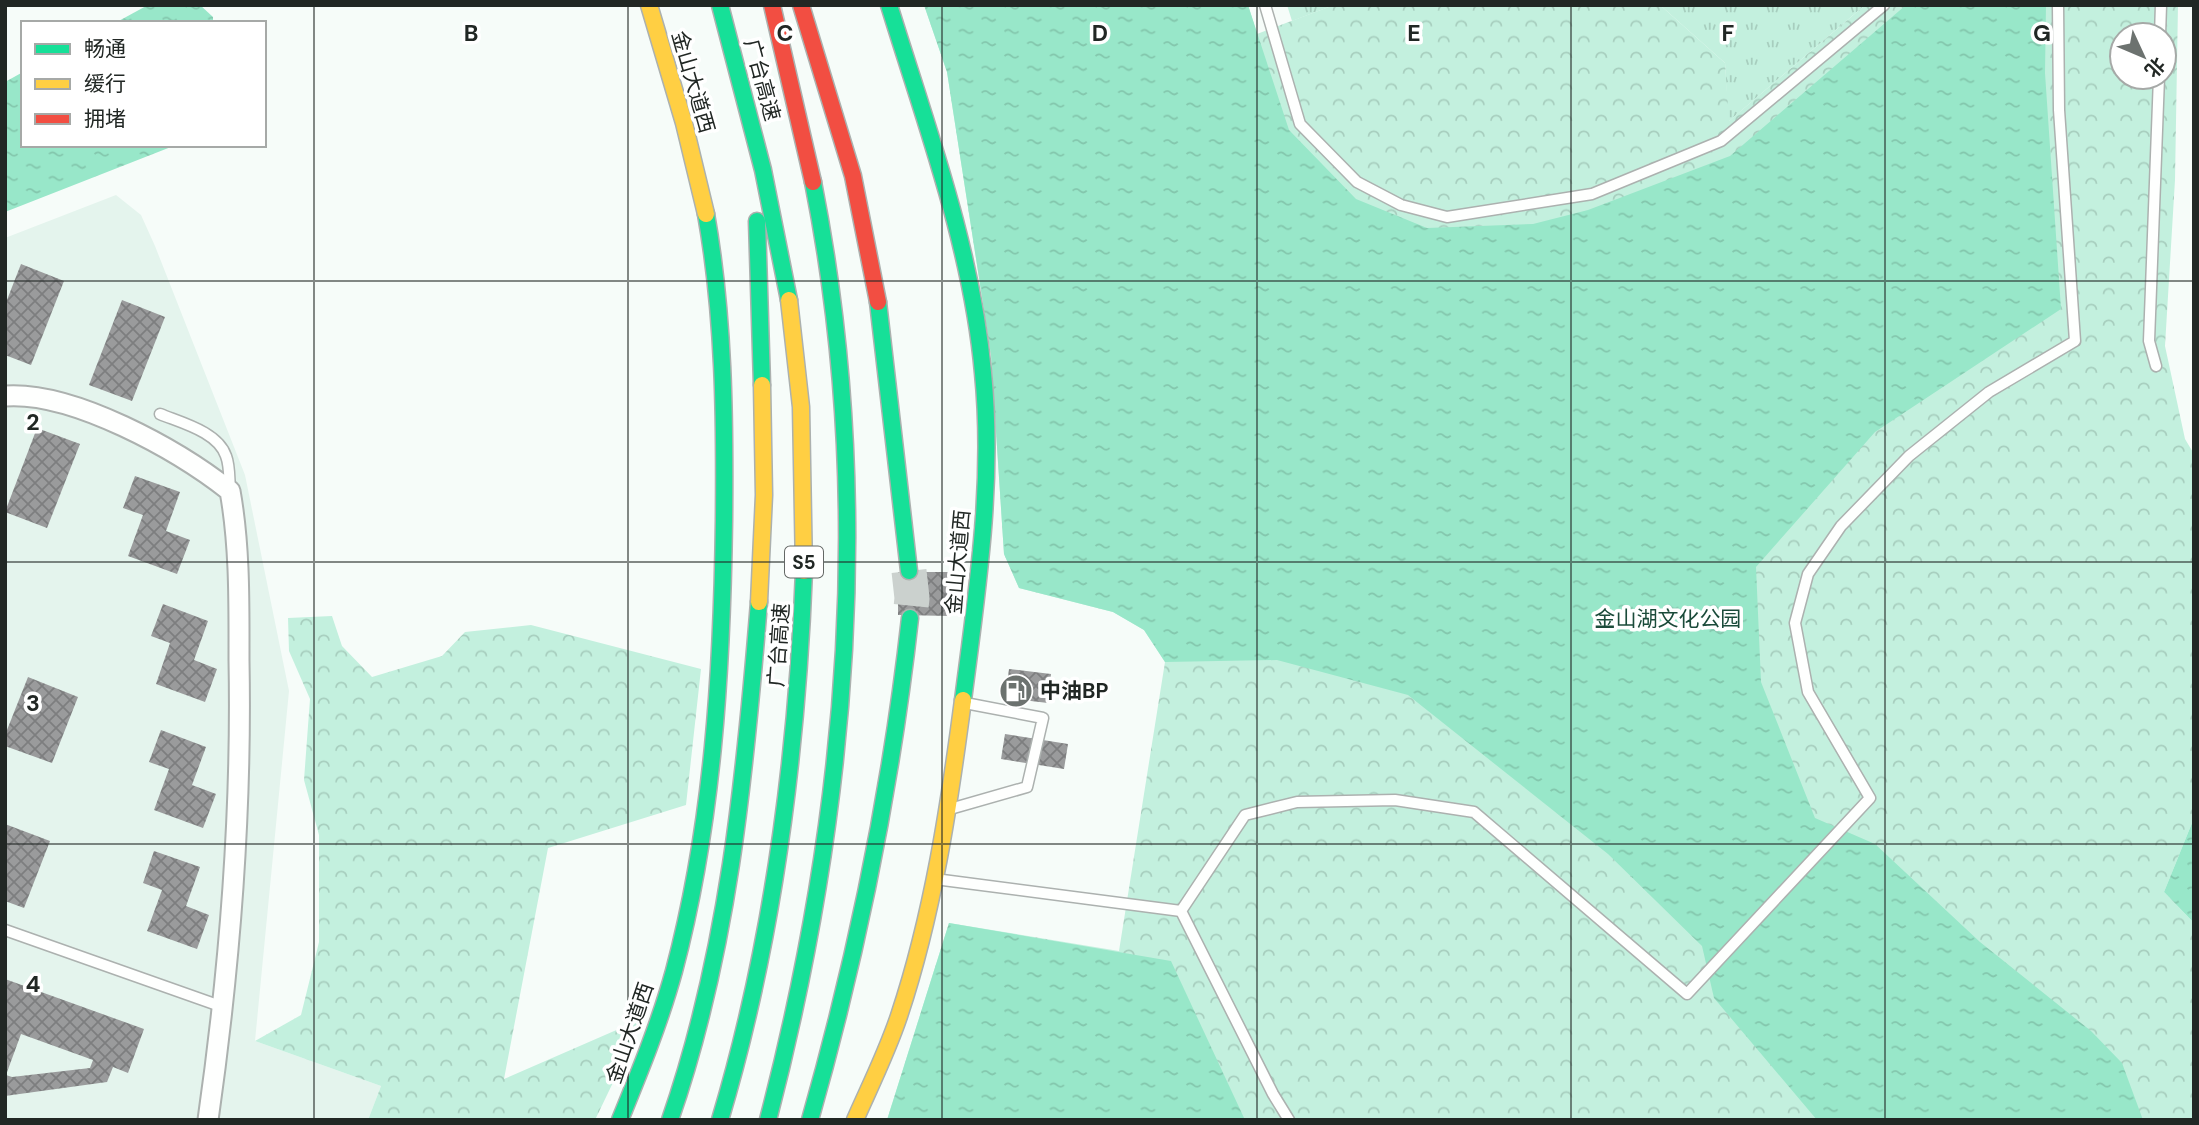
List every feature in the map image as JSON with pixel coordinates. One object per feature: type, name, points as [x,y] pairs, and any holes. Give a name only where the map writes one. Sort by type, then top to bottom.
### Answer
[{"type":"main road","name":"金山大道西","points":[[620,1120],[662,1012],[684,934],[701,849],[720,690],[723,590],[720,320],[711,244],[675,88],[649,5]]},
{"type":"main road","name":"广台高速","points":[[720,5],[754,134],[785,273],[797,377],[805,503],[804,586],[791,759],[767,922],[744,1033],[720,1120]]},
{"type":"main road","name":"广台高速","points":[[768,1120],[804,980],[821,887],[841,697],[848,549],[843,399],[830,290],[805,150],[772,5]]},
{"type":"main road","points":[[801,5],[831,94],[853,175],[875,281],[909,571]]},
{"type":"main road","name":"金山大道西","points":[[855,1120],[903,1005],[934,879],[973,620],[986,476],[986,411],[978,334],[961,253],[889,5]]},
{"type":"main road","points":[[670,1120],[702,1014],[723,923],[736,838],[749,706],[762,536],[764,460],[754,134]]},
{"type":"main road","points":[[810,1120],[870,881],[891,782],[910,618]]},
{"type":"street","points":[[5,396],[23,395],[71,408],[151,438],[185,457],[230,491],[235,523],[239,611],[241,790],[223,1007],[208,1120]]},
{"type":"lane","points":[[1265,5],[1300,124],[1357,183],[1401,205],[1447,217],[1592,194],[1721,141],[1884,5]]},
{"type":"lane","points":[[1181,911],[1245,815],[1297,802],[1395,800],[1474,812],[1687,994],[1870,798],[1808,692],[1795,623],[1808,573],[1841,526],[1909,457],[1989,392],[2075,341],[2059,110],[2058,5]]},
{"type":"lane","points":[[2156,366],[2149,341],[2158,91]]},
{"type":"lane","points":[[160,414],[207,434],[219,444],[226,456],[230,491]]},
{"type":"lane","points":[[946,810],[1027,787],[1043,718],[962,703]]},
{"type":"lane","points":[[934,879],[1181,911]]},
{"type":"lane","points":[[1181,911],[1273,1094],[1289,1120]]},
{"type":"lane","points":[[5,930],[223,1007]]},
{"type":"shaded area","points":[[116,195],[141,215],[245,475],[289,691],[255,1041],[381,1086],[368,1120],[5,1120],[5,238]]},
{"type":"green space","name":"金山湖文化公园","points":[[924,5],[1248,5],[1257,34],[1334,5],[1660,5],[1725,63],[1729,121],[1865,5],[2178,5],[2178,21],[2108,21],[2108,91],[2177,91],[2175,180],[2165,346],[2185,439],[2194,454],[2194,818],[2164,892],[2194,923],[2194,1120],[887,1120],[949,923],[1119,951],[1165,662],[1144,630],[1113,612],[1019,588],[1004,554],[991,355],[947,72]]},
{"type":"green space","points":[[1287,5],[1334,5],[1292,21]]},
{"type":"green space","points":[[1660,5],[1865,5],[1728,122],[1725,63]]},
{"type":"green space","points":[[332,616],[342,646],[372,677],[442,656],[465,632],[531,625],[701,669],[686,805],[548,848],[504,1079],[644,1018],[595,1120],[368,1120],[381,1086],[255,1041],[301,1015],[319,942],[319,835],[304,780],[310,699],[289,651],[288,618]]},
{"type":"water","points":[[148,5],[200,5],[213,17],[213,21],[119,21]]},
{"type":"water","points":[[924,5],[1248,5],[1289,130],[1356,199],[1427,228],[1533,224],[1588,210],[1730,156],[1906,5],[2046,5],[2045,73],[2061,309],[1875,432],[1756,567],[1761,682],[1815,818],[1875,844],[1980,942],[2091,1031],[2122,1063],[2143,1120],[1817,1120],[1714,998],[1702,946],[1608,854],[1408,695],[1277,660],[1165,662],[1144,630],[1113,612],[1019,588],[1004,554],[991,355],[947,72]]},
{"type":"water","points":[[21,73],[21,147],[171,147],[5,212],[5,82]]},
{"type":"water","points":[[2194,818],[2194,923],[2164,892]]},
{"type":"water","points":[[949,923],[1171,961],[1245,1120],[887,1120]]},
{"type":"building","points":[[21,264],[64,281],[31,365],[5,355],[5,305]]},
{"type":"building","points":[[122,300],[165,317],[132,401],[89,385]]},
{"type":"building","points":[[37,428],[80,444],[47,528],[5,512]]},
{"type":"building","points":[[135,476],[180,492],[166,531],[190,540],[177,574],[128,556],[143,515],[123,508]]},
{"type":"building","points":[[898,572],[950,572],[950,616],[898,615]]},
{"type":"building","points":[[163,604],[208,621],[194,660],[217,669],[205,702],[156,684],[170,643],[151,636]]},
{"type":"building","points":[[1009,669],[1051,674],[1048,703],[1005,698]]},
{"type":"building","points":[[28,677],[78,697],[52,763],[5,746],[5,735]]},
{"type":"building","points":[[161,730],[206,747],[192,785],[216,794],[203,828],[154,810],[169,769],[149,762]]},
{"type":"building","points":[[1005,734],[1068,744],[1064,769],[1001,759]]},
{"type":"building","points":[[5,824],[50,841],[24,908],[5,901]]},
{"type":"building","points":[[154,851],[200,867],[186,906],[209,915],[197,949],[147,931],[162,890],[143,883]]},
{"type":"building","points":[[5,979],[144,1029],[128,1073],[113,1067],[107,1082],[5,1096]],"holes":[[[21,1034],[93,1060],[90,1068],[12,1077],[6,1075]]]},
{"type":"tunnel","points":[[909,571],[912,598],[910,618]]},
{"type":"traffic: fast","points":[[720,5],[763,170],[789,300]]},
{"type":"traffic: fast","points":[[889,5],[958,233],[969,280],[983,373],[986,414],[985,496],[963,700]]},
{"type":"traffic: fast","points":[[768,1120],[818,888],[834,771],[844,653],[847,535],[843,417],[832,300],[813,182]]},
{"type":"traffic: fast","points":[[620,1120],[656,1028],[674,971],[698,860],[713,747],[721,634],[724,443],[720,328],[706,214]]},
{"type":"traffic: fast","points":[[757,221],[762,385]]},
{"type":"traffic: fast","points":[[878,302],[909,571]]},
{"type":"traffic: fast","points":[[720,1120],[755,985],[779,848],[795,710],[804,571]]},
{"type":"traffic: fast","points":[[670,1120],[690,1057],[720,929],[740,799],[759,602]]},
{"type":"traffic: fast","points":[[810,1120],[843,996],[870,871],[893,745],[910,618]]},
{"type":"traffic: slow","points":[[649,5],[684,123],[706,214]]},
{"type":"traffic: slow","points":[[789,300],[801,407],[804,571]]},
{"type":"traffic: slow","points":[[759,602],[764,495],[762,385]]},
{"type":"traffic: slow","points":[[855,1120],[884,1056],[911,978],[946,820],[963,700]]},
{"type":"traffic: jam","points":[[772,5],[813,182]]},
{"type":"traffic: jam","points":[[801,5],[853,176],[878,302]]},
{"type":"place","name":"中油BP","points":[[1016,691]]}]
